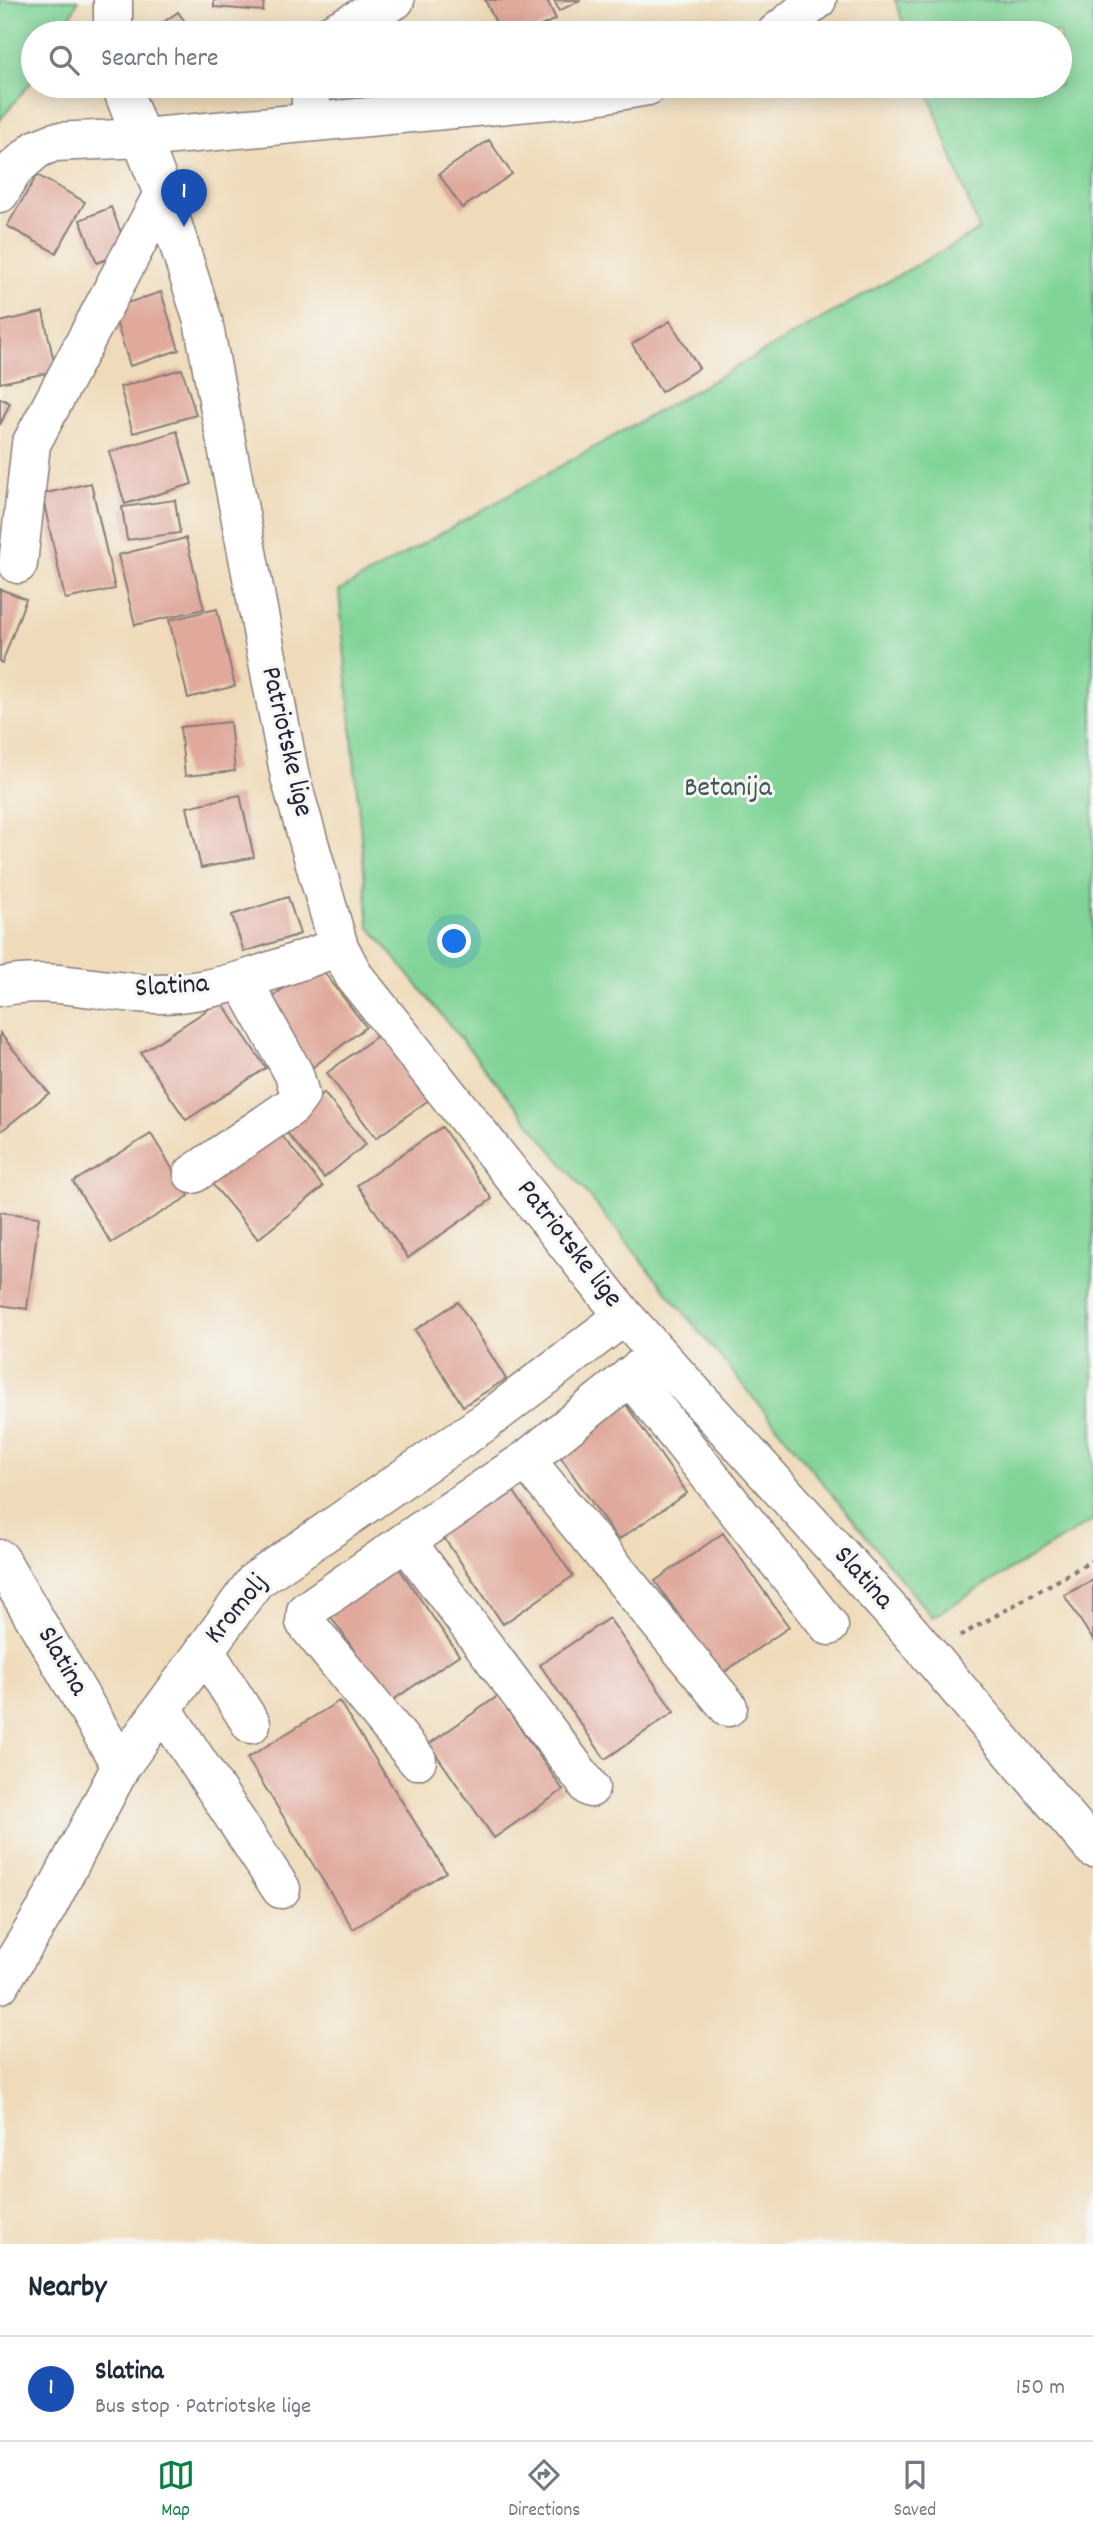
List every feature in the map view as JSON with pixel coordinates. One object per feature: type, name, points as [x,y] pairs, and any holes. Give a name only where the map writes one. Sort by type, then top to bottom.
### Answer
[{"type":"street","points":[[113,0],[113,21]]},
{"type":"street","points":[[355,21],[395,0]]},
{"type":"street","points":[[791,21],[817,0]]},
{"type":"street","name":"Patriotske lige","points":[[126,98],[163,194],[203,321],[290,777],[339,947],[354,976],[624,1316]]},
{"type":"street","points":[[0,193],[13,169],[37,149],[54,142],[142,138],[311,104],[544,98]]},
{"type":"street","points":[[18,564],[31,444],[163,194]]},
{"type":"street","name":"Slatina","points":[[0,987],[47,982],[121,991],[176,993],[242,980],[339,947]]},
{"type":"street","points":[[193,1174],[292,1106],[300,1095],[294,1074],[242,980]]},
{"type":"street","name":"Slatina","points":[[624,1316],[644,1365],[927,1652],[1093,1849]]},
{"type":"street","name":"Kromolj","points":[[0,1984],[47,1908],[121,1766],[255,1581],[485,1422],[624,1316]]},
{"type":"street","points":[[417,1760],[305,1622],[306,1611],[526,1460],[644,1365],[829,1626]]},
{"type":"street","points":[[526,1460],[728,1707]]},
{"type":"street","points":[[406,1541],[590,1788]]},
{"type":"street","name":"Slatina","points":[[0,1559],[121,1766]]},
{"type":"street","points":[[205,1651],[251,1724]]},
{"type":"street","points":[[163,1709],[281,1889]]},
{"type":"path","points":[[927,1652],[985,1624],[1093,1560]]},
{"type":"green space","points":[[0,0],[78,0],[69,21],[21,21],[21,95],[0,120]]},
{"type":"green space","name":"Betanija","points":[[895,0],[1093,0],[1093,1520],[932,1617],[369,926],[339,591],[979,230],[930,98],[1072,98],[1072,21],[903,21]]},
{"type":"building","points":[[214,0],[264,0],[263,11],[214,7]]},
{"type":"building","points":[[485,0],[547,0],[556,19],[552,21],[495,21]]},
{"type":"building","points":[[554,0],[581,0],[559,11]]},
{"type":"building","points":[[178,12],[184,21],[165,21]]},
{"type":"building","points":[[489,140],[512,174],[462,208],[439,174]]},
{"type":"building","points":[[37,175],[85,202],[56,253],[7,226]]},
{"type":"building","points":[[111,207],[128,251],[97,263],[80,220]]},
{"type":"building","points":[[161,292],[179,350],[130,366],[112,308]]},
{"type":"building","points":[[43,312],[56,371],[0,383],[0,322]]},
{"type":"building","points":[[670,321],[699,368],[661,392],[632,344]]},
{"type":"building","points":[[182,369],[196,415],[133,433],[120,387]]},
{"type":"building","points":[[0,398],[10,403],[0,425]]},
{"type":"building","points":[[177,431],[192,484],[125,504],[109,452]]},
{"type":"building","points":[[91,483],[115,589],[65,599],[42,494]]},
{"type":"building","points":[[175,500],[180,533],[127,540],[122,507]]},
{"type":"building","points":[[186,538],[204,609],[135,625],[118,555]]},
{"type":"building","points":[[0,589],[26,599],[2,663],[0,662]]},
{"type":"building","points":[[217,609],[235,686],[188,698],[169,620]]},
{"type":"building","points":[[230,722],[235,771],[185,776],[180,727]]},
{"type":"building","points":[[240,795],[254,857],[201,868],[187,807]]},
{"type":"building","points":[[288,897],[300,934],[244,952],[232,915]]},
{"type":"building","points":[[317,963],[366,1027],[313,1067],[264,1003]]},
{"type":"building","points":[[221,1001],[266,1068],[186,1120],[141,1053]]},
{"type":"building","points":[[0,1033],[49,1093],[0,1132]]},
{"type":"building","points":[[381,1033],[430,1099],[376,1138],[327,1073]]},
{"type":"building","points":[[324,1093],[366,1144],[324,1178],[282,1127]]},
{"type":"building","points":[[275,1127],[323,1187],[258,1239],[209,1180]]},
{"type":"building","points":[[442,1127],[492,1199],[408,1258],[357,1185]]},
{"type":"building","points":[[151,1134],[189,1196],[111,1243],[73,1182]]},
{"type":"building","points":[[0,1212],[39,1217],[27,1309],[0,1305]]},
{"type":"building","points":[[458,1302],[506,1379],[463,1406],[415,1330]]},
{"type":"building","points":[[622,1399],[687,1493],[618,1540],[553,1446]]},
{"type":"building","points":[[507,1482],[573,1576],[503,1624],[438,1529]]},
{"type":"building","points":[[723,1533],[789,1627],[720,1675],[655,1581]]},
{"type":"building","points":[[394,1561],[459,1655],[390,1702],[325,1608]]},
{"type":"building","points":[[1093,1580],[1093,1640],[1064,1595]]},
{"type":"building","points":[[609,1618],[674,1712],[605,1759],[540,1665]]},
{"type":"building","points":[[498,1696],[563,1790],[494,1838],[429,1744]]},
{"type":"building","points":[[339,1701],[446,1872],[353,1929],[247,1758]]},
{"type":"place","name":"Slatina","points":[[184,227]]}]
